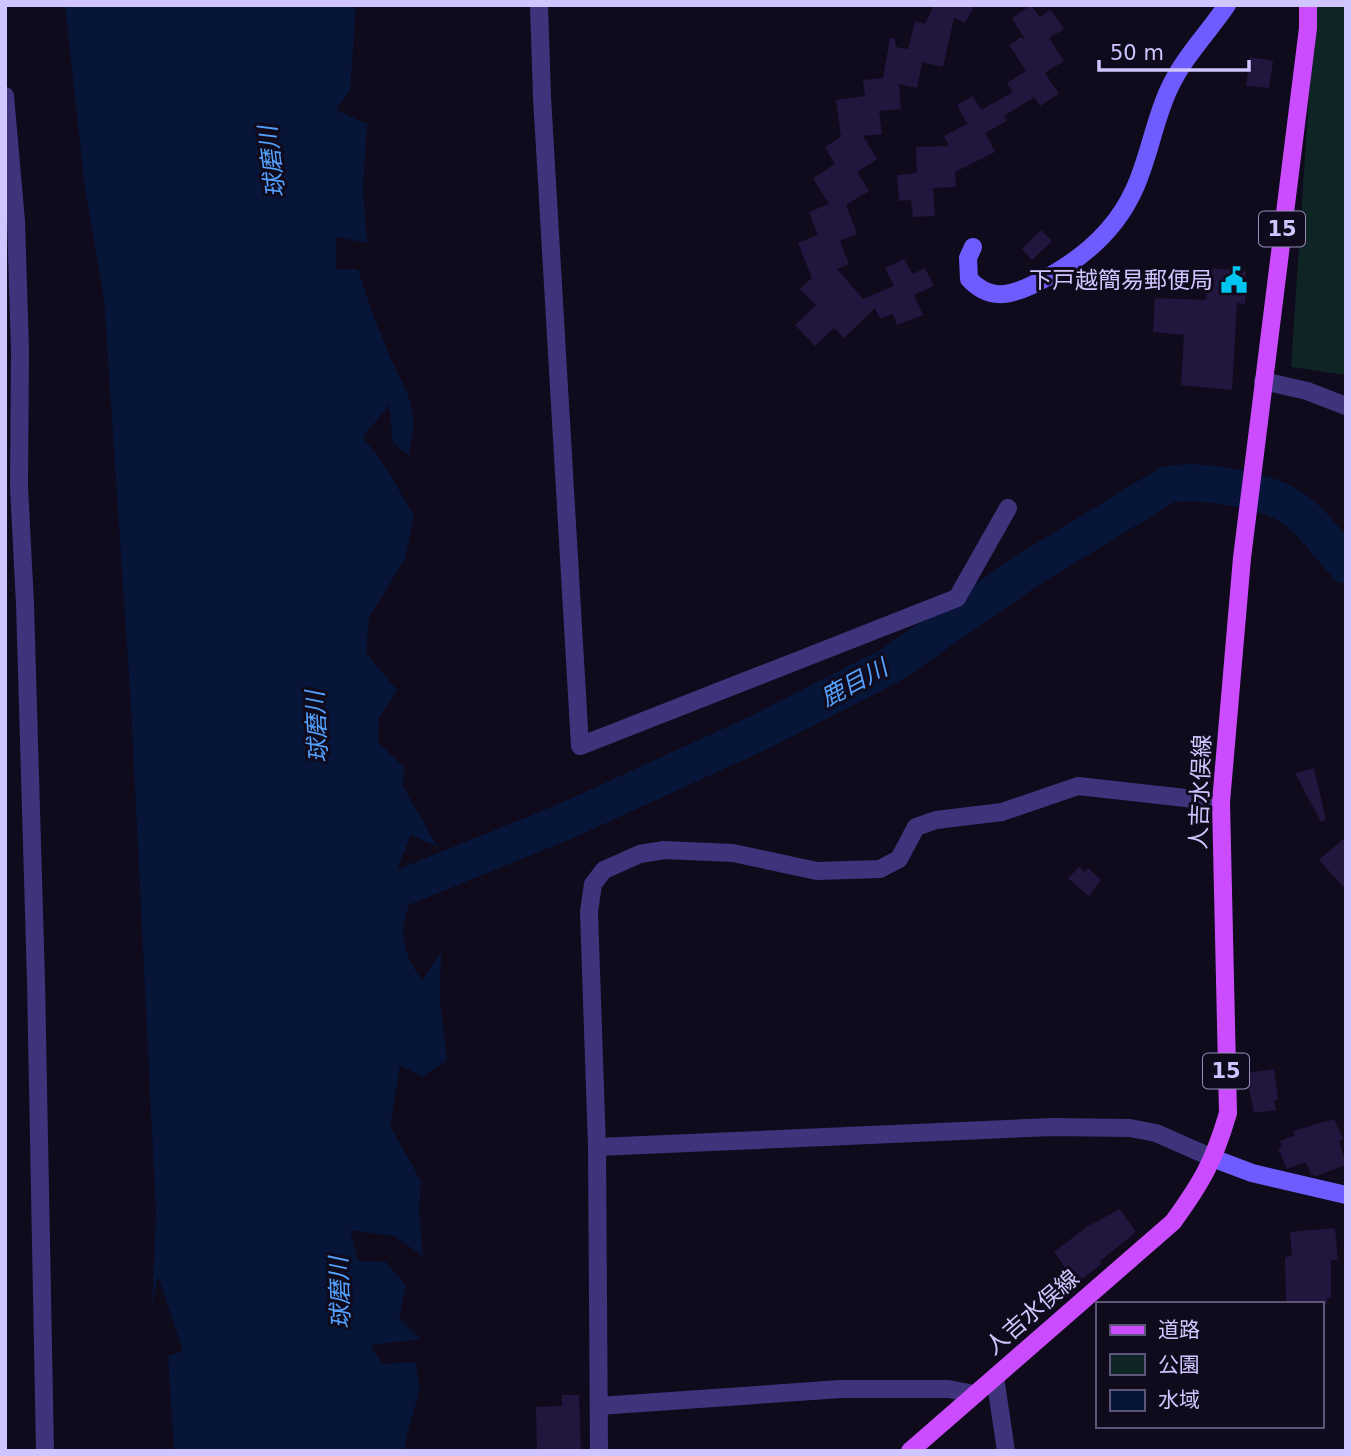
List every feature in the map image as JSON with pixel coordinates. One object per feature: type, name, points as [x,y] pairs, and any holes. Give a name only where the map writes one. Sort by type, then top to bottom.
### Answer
[{"type":"main road","name":"人吉水俣線","points":[[910,1451],[1173,1222],[1202,1182],[1214,1159],[1228,1113],[1221,802],[1242,558],[1308,28],[1308,5]]},
{"type":"street","points":[[539,5],[580,746],[957,598],[1008,508]]},
{"type":"street","points":[[973,247],[968,258],[969,279],[980,291],[1011,295],[1052,276],[1089,253],[1134,191],[1169,89],[1187,59],[1227,5]]},
{"type":"street","points":[[5,96],[16,221],[20,350],[19,487],[26,604],[46,1380],[45,1451]]},
{"type":"street","points":[[1263,381],[1307,391],[1346,406]]},
{"type":"street","points":[[599,1451],[597,1147],[589,912],[593,884],[604,870],[640,854],[664,850],[733,853],[817,871],[880,869],[899,859],[916,827],[936,820],[1002,811],[1078,786],[1221,802]]},
{"type":"street","points":[[597,1147],[1052,1127],[1129,1128],[1156,1133],[1252,1174],[1346,1195]]},
{"type":"street","points":[[995,1377],[1006,1451]]},
{"type":"street","points":[[599,1406],[841,1389],[948,1389],[975,1394]]},
{"type":"green space","points":[[1315,5],[1346,5],[1346,375],[1291,367]]},
{"type":"water","name":"球磨川","points":[[65,5],[356,5],[350,91],[336,110],[367,124],[363,189],[367,243],[336,237],[336,269],[358,269],[378,327],[408,394],[413,421],[409,455],[393,443],[389,405],[363,437],[388,471],[414,516],[405,559],[369,617],[366,653],[397,690],[379,717],[378,742],[404,767],[403,787],[438,847],[411,835],[394,876],[416,893],[406,915],[404,937],[409,959],[422,980],[441,952],[440,1000],[447,1060],[422,1077],[400,1065],[390,1126],[421,1181],[419,1210],[423,1256],[394,1236],[350,1230],[358,1261],[386,1262],[406,1286],[399,1318],[420,1339],[371,1345],[382,1364],[415,1362],[420,1389],[405,1441],[406,1451],[174,1451],[168,1356],[183,1351],[158,1276],[152,1306],[156,1212],[131,707],[104,298],[85,189]]},
{"type":"building","points":[[930,5],[975,5],[965,23],[954,18],[943,67],[922,62],[917,88],[899,84],[901,109],[879,111],[882,134],[863,136],[877,159],[857,172],[869,191],[846,205],[857,234],[840,241],[849,264],[837,269],[863,299],[894,286],[885,268],[904,259],[912,274],[925,268],[934,286],[914,295],[923,315],[897,325],[893,314],[880,319],[875,308],[844,338],[834,328],[815,346],[795,325],[816,305],[800,289],[812,278],[798,243],[818,235],[809,212],[829,204],[813,178],[835,164],[825,147],[841,137],[836,100],[865,96],[863,80],[883,78],[890,38],[895,38],[896,47],[908,49],[915,21],[925,24],[933,7]]},
{"type":"building","points":[[1031,5],[1040,17],[1051,10],[1064,29],[1049,38],[1064,61],[1045,73],[1059,94],[1040,106],[1034,97],[1004,116],[1007,121],[985,133],[995,152],[955,172],[956,187],[933,188],[935,216],[913,217],[911,200],[899,201],[897,175],[917,173],[916,147],[949,146],[944,136],[967,124],[957,105],[973,96],[981,110],[1013,92],[1007,83],[1026,71],[1009,45],[1021,37],[1026,41],[1012,18]]},
{"type":"building","points":[[1250,57],[1273,61],[1269,88],[1246,86]]},
{"type":"building","points":[[1041,230],[1052,241],[1032,260],[1022,249]]},
{"type":"building","name":"下戸越簡易郵便局","points":[[1208,268],[1246,271],[1245,304],[1237,303],[1232,390],[1181,385],[1184,335],[1153,332],[1155,298],[1206,300]]},
{"type":"building","points":[[1314,768],[1326,820],[1321,822],[1295,773]]},
{"type":"building","points":[[1346,837],[1346,890],[1319,860]]},
{"type":"building","points":[[1079,867],[1085,872],[1088,868],[1101,880],[1089,896],[1068,878]]},
{"type":"building","points":[[1274,1069],[1278,1099],[1274,1100],[1276,1110],[1254,1113],[1246,1073]]},
{"type":"building","points":[[1334,1119],[1343,1139],[1339,1141],[1346,1165],[1316,1176],[1311,1175],[1306,1162],[1287,1169],[1278,1148],[1282,1147],[1280,1141],[1295,1135],[1293,1131]]},
{"type":"building","points":[[1120,1209],[1136,1232],[1100,1261],[1102,1264],[1076,1283],[1054,1252],[1088,1226]]},
{"type":"building","points":[[1335,1228],[1338,1260],[1331,1260],[1331,1298],[1327,1298],[1327,1304],[1286,1302],[1285,1257],[1292,1256],[1290,1232]]},
{"type":"building","points":[[562,1395],[579,1395],[581,1451],[537,1451],[536,1407],[562,1406]]},
{"type":"waterway","name":"鹿目川","points":[[362,904],[566,821],[758,733],[891,665],[1028,570],[1167,485],[1196,483],[1232,487],[1283,502],[1308,521],[1346,565]]},
{"type":"place","name":"下戸越簡易郵便局","points":[[1234,280]]}]
